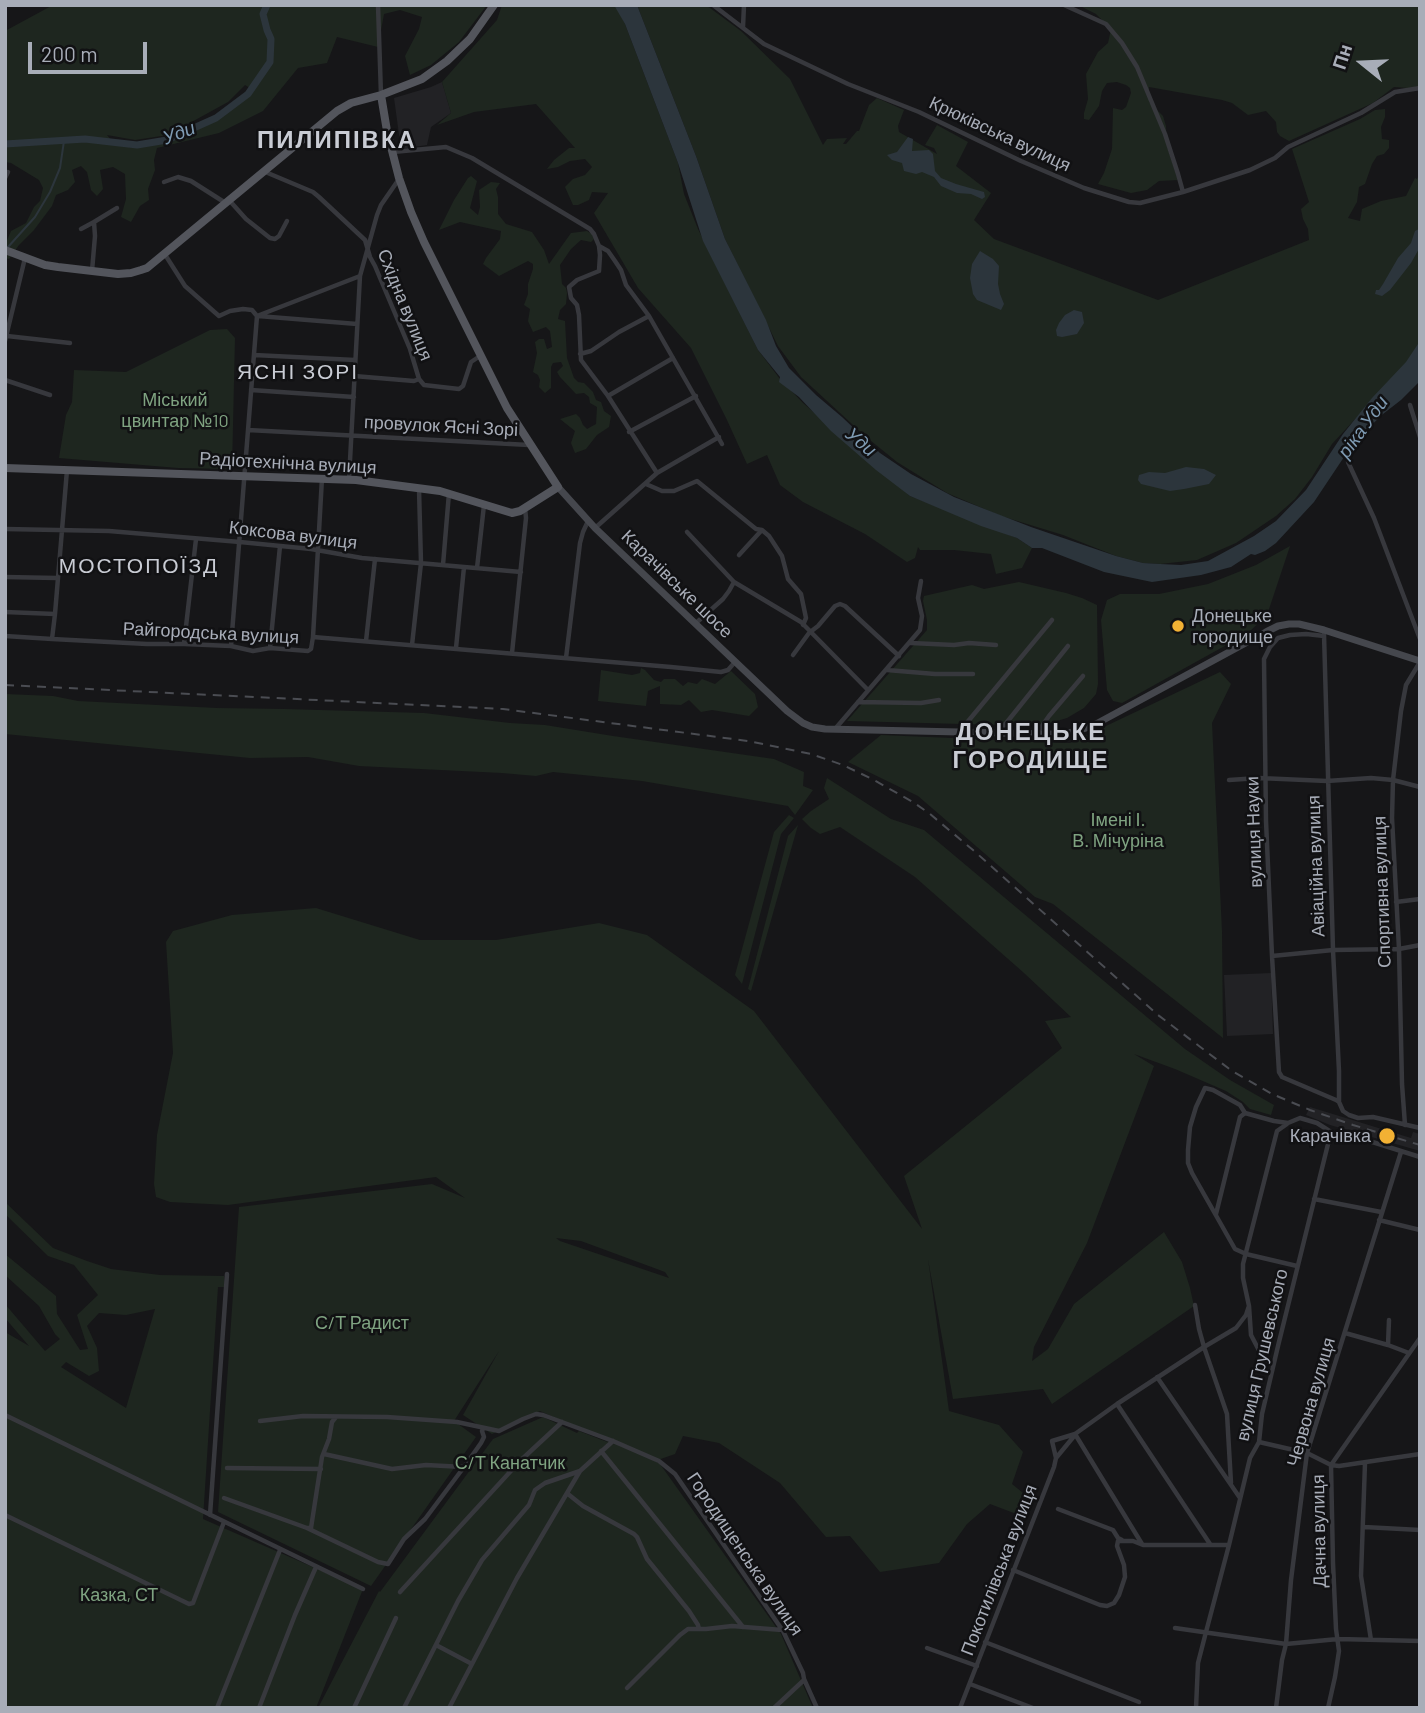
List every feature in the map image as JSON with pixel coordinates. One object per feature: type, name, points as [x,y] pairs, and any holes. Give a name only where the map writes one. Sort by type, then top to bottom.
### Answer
[{"type":"main road","points":[[5,250],[45,265],[92,272],[118,274],[147,268],[337,111],[351,103],[382,95],[422,79],[447,61],[470,39],[494,5]]},
{"type":"main road","name":"Карачівське шосе","points":[[382,95],[392,153],[424,242],[507,408],[558,487],[595,528],[787,711],[803,723],[825,729],[1063,734],[1096,723],[1266,632],[1289,624],[1299,624],[1420,661]]},
{"type":"main road","name":"Радіотехнічна вулиця","points":[[5,468],[349,480],[449,493],[512,513],[526,508]]},
{"type":"main road","points":[[526,508],[558,487]]},
{"type":"street","name":"Карачівське шосе","points":[[378,5],[382,95]]},
{"type":"street","name":"Крюківська вулиця","points":[[713,5],[764,44],[848,84],[919,112],[1084,188],[1129,202],[1140,203],[1183,192],[1250,170],[1275,158],[1288,147],[1361,113],[1395,92],[1420,88]]},
{"type":"street","points":[[743,27],[744,5]]},
{"type":"street","points":[[1064,5],[1106,24],[1137,67],[1165,134],[1183,192]]},
{"type":"street","points":[[392,153],[446,147],[472,158],[590,229],[599,246],[599,271],[578,280],[569,288],[579,314],[581,360],[608,396],[657,473]]},
{"type":"street","name":"Східна вулиця","points":[[263,171],[313,192],[361,235],[410,349],[419,379]]},
{"type":"street","points":[[5,178],[8,172]]},
{"type":"street","points":[[164,182],[178,177],[191,181],[226,201],[270,238],[279,236],[287,221]]},
{"type":"street","points":[[349,480],[360,276],[367,245],[382,205],[400,178]]},
{"type":"street","points":[[81,229],[117,208]]},
{"type":"street","points":[[92,272],[94,222]]},
{"type":"street","points":[[599,246],[608,251],[621,270],[626,285],[649,316],[722,444]]},
{"type":"street","points":[[164,253],[185,286],[219,316],[237,310],[252,310],[257,316],[231,646]]},
{"type":"street","points":[[25,258],[6,339],[70,342]]},
{"type":"street","points":[[257,316],[360,276]]},
{"type":"street","points":[[257,316],[357,324]]},
{"type":"street","points":[[580,354],[591,351],[649,316]]},
{"type":"street","points":[[254,355],[355,360]]},
{"type":"street","points":[[354,376],[414,381],[419,379],[424,384],[450,389],[462,388],[471,362],[481,356]]},
{"type":"street","points":[[608,396],[673,358]]},
{"type":"street","points":[[5,380],[50,395]]},
{"type":"street","points":[[251,390],[354,397]]},
{"type":"street","points":[[629,432],[696,396]]},
{"type":"street","points":[[1410,405],[1420,437]]},
{"type":"street","name":"провулок Ясні Зорі","points":[[248,430],[530,445]]},
{"type":"street","points":[[595,528],[657,473],[719,437]]},
{"type":"street","points":[[1348,462],[1374,518],[1420,639]]},
{"type":"street","points":[[52,639],[67,470]]},
{"type":"street","points":[[313,637],[322,478]]},
{"type":"street","points":[[646,484],[662,491],[674,491],[697,481],[756,529],[769,536],[782,556],[789,579],[801,594],[806,618],[803,625]]},
{"type":"street","points":[[412,645],[421,563],[419,488]]},
{"type":"street","points":[[443,565],[449,493]]},
{"type":"street","points":[[477,568],[484,505]]},
{"type":"street","points":[[512,653],[526,508]]},
{"type":"street","points":[[566,658],[580,543],[589,521]]},
{"type":"street","name":"Коксова вулиця","points":[[5,529],[109,531],[196,538],[375,559],[521,572]]},
{"type":"street","points":[[739,555],[762,530]]},
{"type":"street","points":[[687,532],[716,566],[734,582],[803,625],[868,690]]},
{"type":"street","points":[[184,644],[196,538]]},
{"type":"street","points":[[270,648],[280,546]]},
{"type":"street","points":[[366,641],[375,559]]},
{"type":"street","points":[[456,649],[464,567]]},
{"type":"street","points":[[5,576],[57,578]]},
{"type":"street","points":[[835,729],[920,630],[920,581]]},
{"type":"street","points":[[695,624],[723,599],[734,582]]},
{"type":"street","points":[[793,655],[809,633],[840,604],[899,656]]},
{"type":"street","points":[[5,612],[55,614]]},
{"type":"street","points":[[959,732],[1052,620]]},
{"type":"street","name":"вулиця Науки","points":[[1324,633],[1278,638],[1264,659],[1266,779],[1279,1072],[1339,1102]]},
{"type":"street","name":"Авіаційна вулиця","points":[[1324,633],[1339,1102]]},
{"type":"street","name":"Райгородська вулиця","points":[[5,636],[231,646],[253,651],[270,648],[310,651],[313,637],[721,672],[728,670],[735,662]]},
{"type":"street","points":[[911,642],[996,645]]},
{"type":"street","points":[[999,733],[1068,646]]},
{"type":"street","name":"Спортивна вулиця","points":[[1405,1125],[1392,818],[1393,780],[1406,685],[1420,661]]},
{"type":"street","points":[[886,670],[973,674]]},
{"type":"street","points":[[1037,733],[1083,676]]},
{"type":"street","points":[[857,702],[921,703],[939,700]]},
{"type":"street","points":[[1229,780],[1327,781],[1371,778],[1420,787]]},
{"type":"street","points":[[1396,902],[1420,899]]},
{"type":"street","points":[[1272,956],[1333,950],[1399,949],[1420,945]]},
{"type":"street","points":[[1288,1123],[1245,1112],[1240,1105],[1205,1088],[1190,1127],[1188,1163],[1235,1250],[1297,1266]]},
{"type":"street","points":[[1339,1102],[1343,1111],[1358,1118],[1373,1117],[1420,1128]]},
{"type":"street","points":[[1216,1215],[1240,1116],[1245,1112]]},
{"type":"street","points":[[1251,1335],[1243,1264],[1277,1131],[1300,1118],[1318,1123],[1331,1132],[1347,1134],[1420,1157]]},
{"type":"street","name":"вулиця Грушевського","points":[[1196,1708],[1198,1663],[1250,1458],[1259,1442],[1273,1365],[1331,1132]]},
{"type":"street","name":"Червона вулиця","points":[[1276,1708],[1286,1644],[1307,1453],[1401,1152]]},
{"type":"street","points":[[1314,1199],[1381,1213]]},
{"type":"street","points":[[1380,1220],[1420,1230]]},
{"type":"street","points":[[210,1515],[227,1274]]},
{"type":"street","points":[[1195,1305],[1204,1347],[1227,1414],[1231,1483]]},
{"type":"street","points":[[1056,1458],[1052,1441],[1075,1434],[1157,1377],[1236,1328],[1249,1306]]},
{"type":"street","points":[[1388,1345],[1389,1320]]},
{"type":"street","points":[[1236,1328],[1251,1335],[1264,1360],[1273,1365]]},
{"type":"street","points":[[1345,1333],[1409,1353]]},
{"type":"street","name":"Дачна вулиця","points":[[1328,1708],[1339,1651],[1332,1563],[1331,1465],[1420,1338]]},
{"type":"street","points":[[1157,1377],[1240,1499]]},
{"type":"street","points":[[1117,1404],[1210,1544]]},
{"type":"street","name":"Городищенська вулиця","points":[[260,1421],[303,1416],[387,1418],[457,1422],[499,1431],[536,1414],[613,1441],[659,1461],[675,1474],[783,1630],[817,1708]]},
{"type":"street","points":[[5,1415],[363,1589]]},
{"type":"street","points":[[307,1528],[311,1528],[313,1521],[324,1454],[332,1422],[337,1417]]},
{"type":"street","points":[[400,1592],[520,1461],[562,1422]]},
{"type":"street","points":[[224,1498],[307,1528],[378,1562],[388,1564],[404,1539],[425,1519],[464,1467],[482,1441],[483,1428]]},
{"type":"street","points":[[1075,1434],[1143,1545]]},
{"type":"street","name":"Покотилівська вулиця","points":[[961,1708],[1056,1458],[1075,1434]]},
{"type":"street","points":[[449,1708],[517,1578],[580,1471],[613,1441]]},
{"type":"street","points":[[1259,1442],[1307,1453],[1339,1466],[1420,1454]]},
{"type":"street","points":[[601,1451],[743,1627]]},
{"type":"street","points":[[324,1454],[392,1469],[426,1465],[464,1467]]},
{"type":"street","points":[[1365,1463],[1361,1576],[1371,1640]]},
{"type":"street","points":[[227,1468],[321,1469]]},
{"type":"street","points":[[404,1708],[482,1560],[521,1516],[536,1490],[545,1483],[580,1471]]},
{"type":"street","points":[[568,1494],[638,1537],[647,1559],[689,1611],[699,1629]]},
{"type":"street","points":[[1058,1509],[1113,1530],[1120,1541],[1143,1545],[1229,1545]]},
{"type":"street","points":[[5,1515],[188,1604],[193,1603],[224,1522]]},
{"type":"street","points":[[1364,1527],[1420,1530]]},
{"type":"street","points":[[1013,1570],[1107,1606],[1122,1590],[1125,1577],[1117,1546],[1120,1541]]},
{"type":"street","points":[[217,1708],[280,1550]]},
{"type":"street","points":[[259,1708],[316,1567]]},
{"type":"street","points":[[354,1708],[396,1618]]},
{"type":"street","points":[[628,1688],[688,1629],[732,1626],[783,1630]]},
{"type":"street","points":[[1175,1628],[1286,1644],[1338,1639],[1420,1641]]},
{"type":"street","points":[[985,1642],[1139,1702]]},
{"type":"street","points":[[436,1645],[472,1664]]},
{"type":"street","points":[[927,1648],[977,1666]]},
{"type":"street","points":[[774,1708],[804,1679]]},
{"type":"street","points":[[970,1684],[1032,1708]]},
{"type":"shaded area","points":[[442,82],[451,113],[431,127],[427,145],[401,149],[394,98]]},
{"type":"shaded area","points":[[1271,973],[1273,1034],[1227,1036],[1224,975]]},
{"type":"shaded area","points":[[1310,1107],[1411,1138],[1413,1132],[1420,1134],[1420,1151],[1330,1125],[1306,1115]]},
{"type":"green space","points":[[53,5],[266,5],[262,14],[265,19],[269,5],[487,5],[459,42],[431,65],[410,75],[405,56],[422,17],[400,10],[384,14],[378,47],[337,37],[327,63],[298,68],[263,111],[219,133],[157,148],[155,170],[148,189],[149,200],[140,206],[131,222],[121,217],[126,199],[125,174],[113,167],[100,170],[103,189],[97,196],[91,190],[87,172],[81,166],[72,170],[75,182],[68,190],[56,195],[52,206],[9,259],[5,258],[5,245],[11,231],[26,223],[40,201],[43,188],[39,180],[5,162],[5,145],[85,141],[136,148],[175,140],[210,123],[253,90],[245,85],[228,102],[168,135],[135,140],[107,135],[112,141],[83,137],[5,142],[5,31]]},
{"type":"green space","points":[[502,5],[616,5],[678,163],[684,194],[698,229],[758,350],[803,403],[910,496],[1017,538],[1032,548],[1022,568],[996,574],[991,554],[920,550],[918,547],[915,558],[907,562],[865,534],[803,502],[780,485],[767,455],[747,464],[691,348],[638,288],[594,213],[608,193],[592,192],[589,200],[573,205],[565,187],[573,179],[585,175],[592,167],[585,159],[547,169],[569,148],[575,148],[536,104],[474,112],[437,125],[451,113],[442,82],[497,20]]},
{"type":"green space","points":[[637,5],[706,5],[741,31],[790,79],[823,145],[827,139],[847,138],[843,144],[846,144],[859,131],[869,105],[877,98],[904,110],[898,126],[899,132],[937,154],[934,148],[925,145],[937,125],[968,142],[956,166],[991,193],[974,220],[994,239],[1158,300],[1309,240],[1301,209],[1309,202],[1292,149],[1375,110],[1385,109],[1381,127],[1382,139],[1389,140],[1389,148],[1384,154],[1377,156],[1372,164],[1365,184],[1359,187],[1357,202],[1348,218],[1360,221],[1362,209],[1381,201],[1406,196],[1420,173],[1420,349],[1332,444],[1295,499],[1276,516],[1236,543],[1197,560],[1160,564],[1116,556],[1063,535],[1001,516],[947,493],[897,462],[865,436],[801,377],[778,346],[725,239]]},
{"type":"green space","points":[[1078,5],[1420,5],[1420,86],[1394,87],[1373,103],[1289,141],[1280,136],[1276,122],[1266,111],[1248,115],[1232,103],[1222,100],[1149,87],[1149,102],[1163,116],[1167,146],[1178,180],[1159,181],[1147,190],[1131,193],[1098,184],[1112,149],[1113,108],[1122,110],[1126,107],[1131,93],[1126,85],[1107,83],[1099,106],[1089,120],[1084,119],[1088,99],[1086,74],[1098,52],[1108,43],[1111,29],[1096,14]]},
{"type":"green space","points":[[471,176],[477,181],[470,208],[478,215],[479,190],[491,182],[500,183],[496,189],[498,214],[506,224],[532,232],[544,250],[549,264],[571,233],[587,231],[592,234],[594,239],[591,242],[581,240],[560,265],[562,284],[567,293],[566,304],[560,310],[558,319],[565,321],[567,358],[574,378],[593,392],[604,411],[611,416],[609,427],[597,435],[586,449],[575,453],[571,443],[575,431],[560,419],[576,414],[587,429],[596,424],[597,407],[590,403],[589,397],[584,393],[576,394],[560,377],[557,372],[563,366],[561,362],[553,363],[551,388],[545,393],[539,387],[538,375],[533,372],[537,353],[535,342],[544,339],[547,349],[552,347],[550,331],[546,327],[533,332],[528,321],[530,309],[524,305],[533,264],[528,261],[499,276],[483,264],[500,239],[501,231],[460,222],[439,230],[454,200]]},
{"type":"green space","name":"Міський цвинтар №10","points":[[227,329],[235,338],[232,469],[178,468],[59,458],[66,415],[72,402],[74,370],[126,372],[210,330]]},
{"type":"green space","name":"Донецьке городище","points":[[1290,546],[1267,615],[1248,633],[1122,703],[1113,701],[1107,690],[1101,620],[1107,600],[1120,594],[1159,594],[1208,584],[1256,565]]},
{"type":"green space","points":[[1019,582],[1066,593],[1097,605],[1098,684],[1096,694],[1084,708],[1067,718],[1040,726],[847,721],[927,630],[924,596],[972,585],[984,589]]},
{"type":"green space","points":[[641,668],[654,680],[661,682],[664,679],[675,679],[683,686],[688,682],[697,684],[702,679],[715,684],[731,671],[755,694],[758,707],[749,716],[712,710],[701,712],[689,700],[681,705],[660,704],[660,686],[648,691],[646,706],[598,701],[601,670],[632,675],[640,673]]},
{"type":"green space","name":"Імені І. В. Мічуріна","points":[[1220,672],[1231,684],[1212,723],[1222,931],[1223,1038],[1053,904],[1035,897],[918,796],[848,762],[881,735],[1070,743]]},
{"type":"green space","points":[[5,694],[53,696],[78,701],[217,708],[424,713],[545,725],[774,759],[804,772],[803,786],[813,790],[795,815],[788,806],[642,781],[553,772],[536,776],[359,766],[308,757],[250,758],[5,734]]},
{"type":"green space","points":[[827,778],[891,819],[924,830],[1185,1049],[1230,1080],[1274,1105],[1271,1115],[1250,1109],[1226,1091],[1134,1054],[1154,1066],[1087,1243],[1034,1347],[1032,1361],[1048,1349],[1074,1304],[1164,1232],[1182,1262],[1194,1306],[1052,1404],[1043,1389],[953,1399],[928,1259],[949,1411],[999,1425],[1023,1452],[1012,1484],[1033,1501],[1027,1518],[990,1504],[967,1524],[939,1563],[880,1572],[850,1536],[826,1537],[780,1483],[719,1443],[683,1436],[675,1454],[655,1461],[660,1464],[781,1634],[813,1708],[318,1708],[379,1591],[493,1439],[543,1417],[577,1433],[579,1431],[615,1445],[540,1411],[492,1434],[463,1415],[499,1351],[454,1421],[476,1437],[371,1586],[218,1512],[239,1207],[432,1184],[465,1198],[436,1177],[228,1205],[170,1202],[156,1197],[154,1184],[157,1135],[173,1053],[166,942],[173,931],[232,915],[316,908],[420,940],[496,940],[599,923],[647,935],[754,1011],[922,1229],[904,1176],[1062,1048],[1045,1021],[1071,1017],[915,877],[840,827],[820,834],[811,828],[802,819],[829,799],[824,788]],"holes":[[[556,1238],[581,1241],[665,1272],[669,1278]]]},
{"type":"green space","points":[[789,815],[794,818],[781,834],[742,984],[735,975],[774,832]]},
{"type":"green space","points":[[798,825],[751,991],[748,989],[788,836]]},
{"type":"green space","name":"Казка, СТ","points":[[5,1202],[53,1248],[111,1269],[160,1275],[224,1276],[225,1287],[218,1287],[203,1519],[363,1589],[316,1708],[5,1708],[5,1332],[29,1346],[5,1318],[5,1304],[45,1351],[60,1339],[39,1306],[5,1275],[5,1254],[56,1296],[57,1314],[80,1350],[88,1349],[77,1315],[98,1295],[74,1265],[48,1256],[5,1214]],"holes":[[[155,1309],[126,1408],[61,1367],[66,1362],[89,1376],[99,1371],[97,1348],[87,1326],[99,1313],[126,1315]]]},
{"type":"water","name":"ріка Уди","points":[[614,5],[637,5],[725,239],[789,368],[880,453],[911,474],[954,497],[1031,527],[1143,563],[1181,565],[1208,561],[1276,521],[1306,490],[1343,434],[1406,362],[1420,341],[1420,381],[1354,442],[1314,502],[1276,543],[1231,567],[1201,575],[1152,582],[1104,572],[1042,548],[1032,548],[1017,538],[910,496],[831,431],[799,397],[779,382],[780,377],[758,350],[703,241],[678,163],[625,24]]},
{"type":"water","points":[[908,137],[913,139],[912,151],[929,150],[933,154],[935,171],[941,178],[984,192],[985,197],[982,199],[971,194],[957,193],[941,186],[934,177],[922,172],[916,174],[904,171],[902,163],[887,155],[897,152]]},
{"type":"water","points":[[1419,229],[1420,247],[1411,263],[1390,290],[1382,296],[1375,294],[1411,243],[1415,231]]},
{"type":"water","points":[[980,251],[999,266],[998,284],[1004,304],[1001,310],[977,300],[973,294],[970,278],[972,264]]},
{"type":"water","points":[[1074,310],[1082,312],[1084,323],[1077,334],[1057,336],[1059,323],[1065,315]]},
{"type":"water","points":[[1186,467],[1204,469],[1216,475],[1209,484],[1170,491],[1141,484],[1138,480],[1139,475],[1149,472],[1165,473]]},
{"type":"waterway","name":"Уди","points":[[5,144],[85,139],[137,145],[167,140],[216,118],[248,94],[270,62],[271,39],[263,14],[267,5]]},
{"type":"waterway","points":[[8,247],[35,217],[50,192],[60,168],[64,141]]},
{"type":"railway","points":[[5,685],[503,709],[748,741],[811,754],[872,779],[930,814],[1158,1015],[1232,1071],[1272,1094],[1310,1110],[1420,1145]]},
{"type":"place","name":"Донецьке городище","points":[[1178,626]]},
{"type":"place","name":"Карачівка","points":[[1387,1136]]},
{"type":"district","name":"ПИЛИПІВКА","points":[[337,140]]},
{"type":"district","name":"ЯСНІ ЗОРІ","points":[[298,372]]},
{"type":"district","name":"МОСТОПОЇЗД","points":[[139,566]]},
{"type":"district","name":"ДОНЕЦЬКЕ ГОРОДИЩЕ","points":[[1031,746]]},
{"type":"park label","name":"С/Т Радист","points":[[362,1323]]},
{"type":"park label","name":"С/Т Канатчик","points":[[510,1463]]}]
